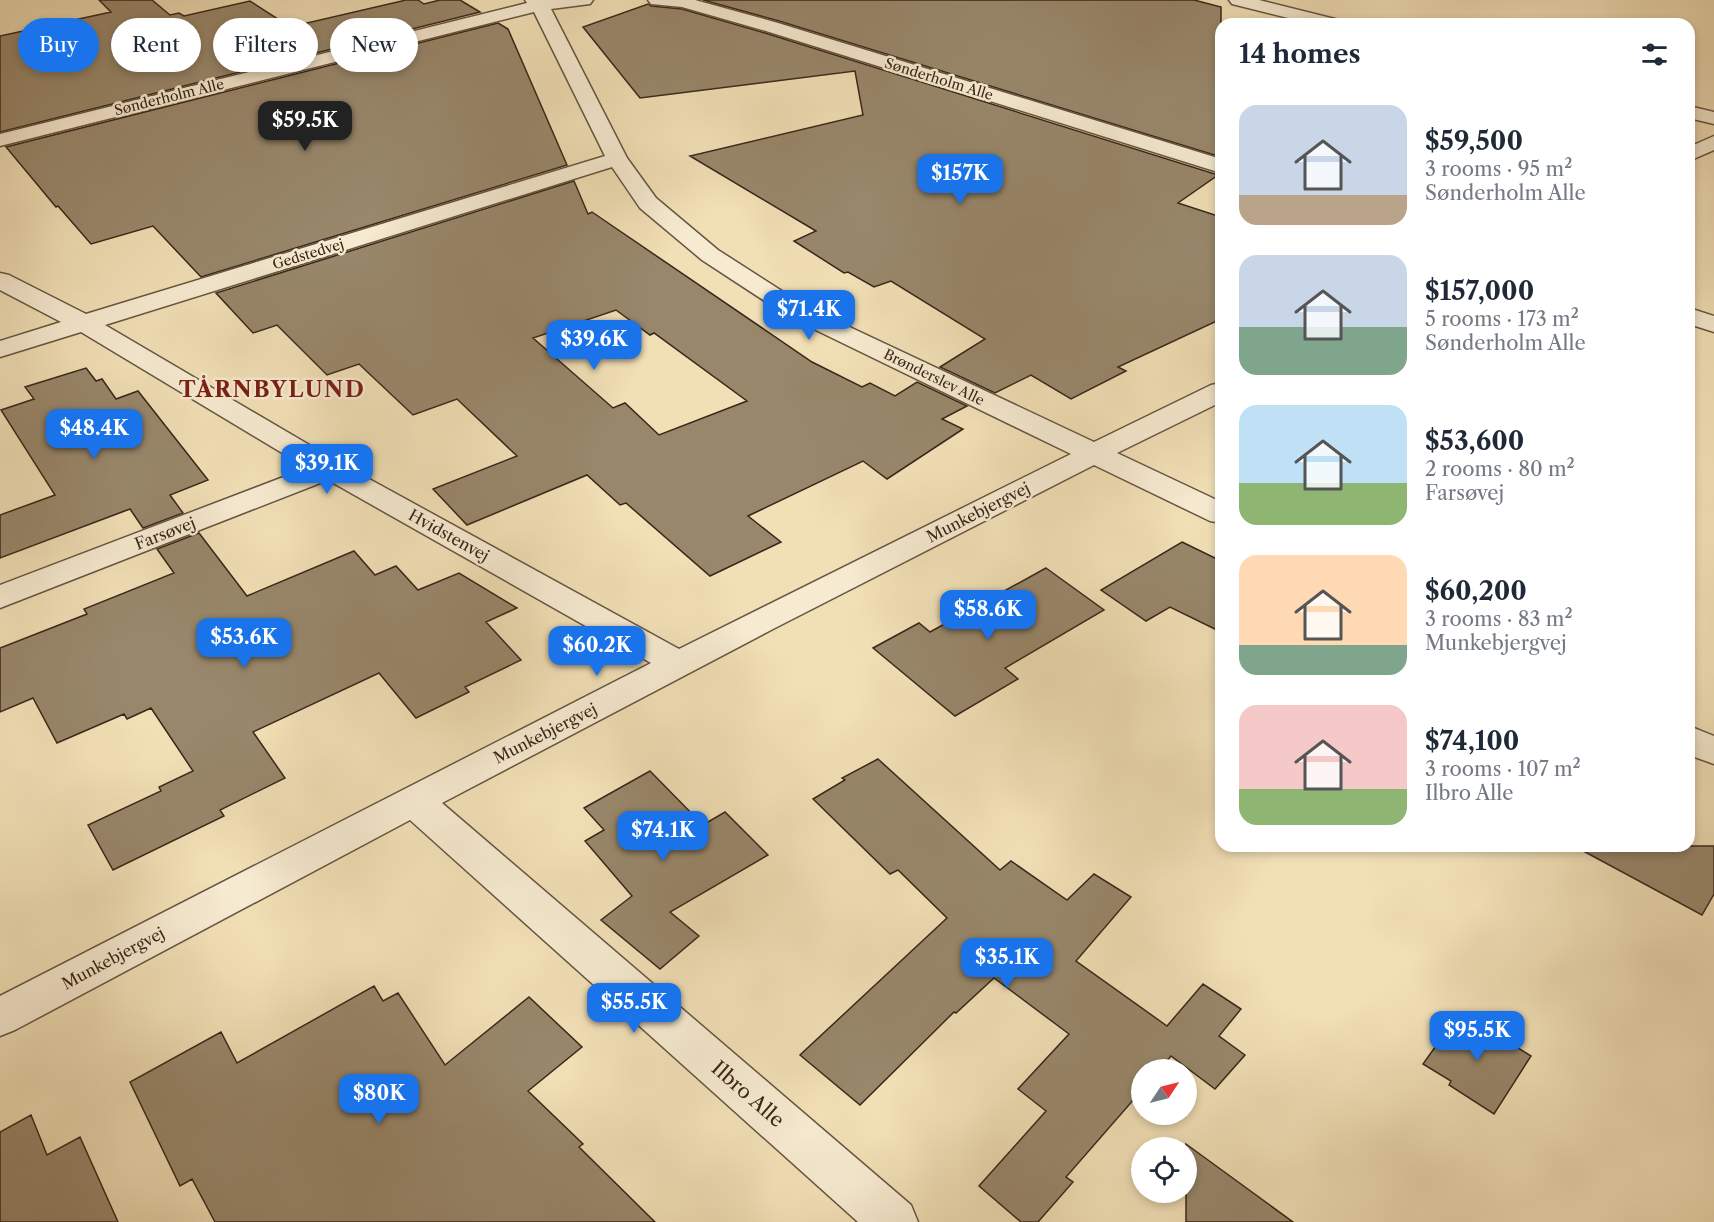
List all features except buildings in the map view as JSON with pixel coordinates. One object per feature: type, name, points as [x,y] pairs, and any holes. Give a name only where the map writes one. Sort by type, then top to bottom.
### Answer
[{"type":"street","name":"Sønderholm Alle","points":[[0,140],[537,2],[584,0]]},
{"type":"street","name":"Sønderholm Alle","points":[[657,0],[683,2],[772,27],[1215,164]]},
{"type":"street","points":[[1238,0],[1309,18]]},
{"type":"street","name":"Brønderslev Alle","points":[[537,2],[617,159],[648,203],[710,255],[798,312],[1215,511]]},
{"type":"street","points":[[1695,113],[1714,118]]},
{"type":"street","points":[[1695,152],[1714,142]]},
{"type":"street","name":"Gedstedvej","points":[[0,349],[617,159]]},
{"type":"street","name":"Hvidstenvej","points":[[0,280],[83,323],[330,469],[679,664]]},
{"type":"street","points":[[1695,318],[1714,324]]},
{"type":"street","name":"Munkebjergvej","points":[[0,1017],[679,664],[1215,394]]},
{"type":"street","name":"Farsøvej","points":[[0,597],[330,469]]},
{"type":"street","points":[[1695,742],[1714,751]]},
{"type":"street","name":"Ilbro Alle","points":[[414,801],[894,1222]]},
{"type":"district","name":"TÅRNBYLUND","points":[[272,389]]}]
